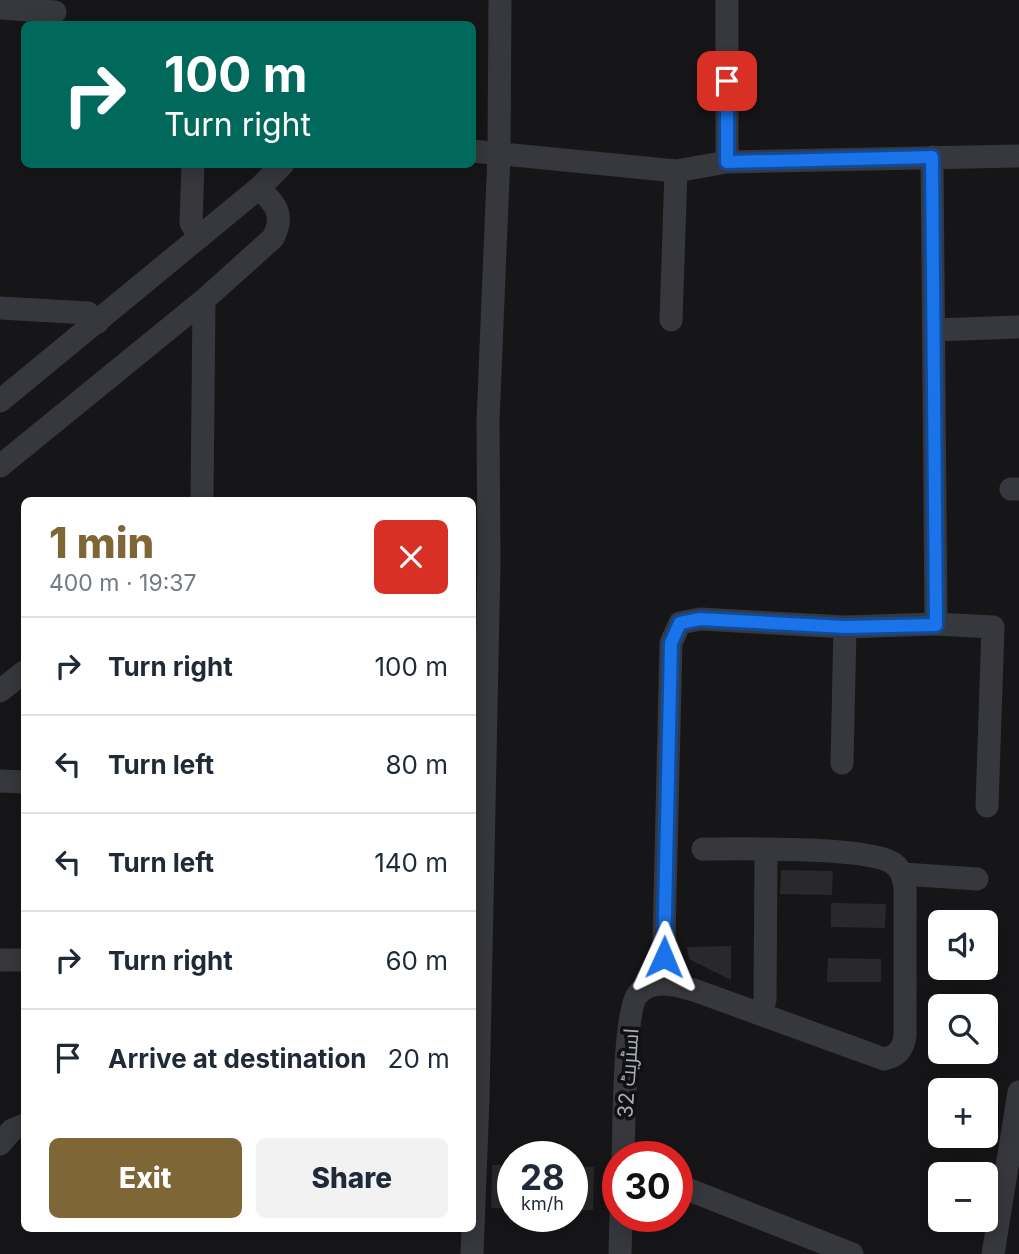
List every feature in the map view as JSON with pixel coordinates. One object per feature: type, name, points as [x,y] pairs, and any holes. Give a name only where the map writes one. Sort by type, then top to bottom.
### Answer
[{"type":"street","points":[[476,1092],[489,563],[488,421],[499,154],[500,0]]},
{"type":"street","points":[[727,0],[727,162]]},
{"type":"street","points":[[0,8],[55,12]]},
{"type":"street","points":[[476,151],[676,171],[727,162],[1019,156]]},
{"type":"street","points":[[932,157],[936,625]]},
{"type":"street","points":[[192,168],[191,223],[200,237]]},
{"type":"street","points":[[0,401],[200,237],[279,168]]},
{"type":"street","points":[[671,320],[676,171]]},
{"type":"street","points":[[0,466],[204,300],[273,238],[280,225],[277,210],[258,188]]},
{"type":"street","points":[[202,497],[204,300]]},
{"type":"street","points":[[0,308],[88,313],[98,322]]},
{"type":"street","points":[[935,330],[1019,327]]},
{"type":"street","points":[[703,849],[878,856],[893,863],[903,874],[905,1036],[903,1047],[892,1058],[876,1057],[761,1013],[694,990],[663,983],[671,643],[675,631],[680,623],[700,619],[845,627],[993,627],[987,806]]},
{"type":"street","points":[[842,763],[845,627]]},
{"type":"street","points":[[0,691],[21,674]]},
{"type":"street","points":[[0,781],[21,782]]},
{"type":"street","points":[[761,1013],[765,1000],[766,850]]},
{"type":"street","points":[[903,874],[977,879]]},
{"type":"street","points":[[0,960],[21,960]]},
{"type":"street","name":"اسٹریٹ 32","points":[[624,1141],[633,1000],[640,992],[663,983]]},
{"type":"street","points":[[993,1254],[1019,1092]]},
{"type":"street","points":[[0,1144],[12,1130],[21,1126]]},
{"type":"street","points":[[693,1191],[852,1254]]},
{"type":"street","points":[[472,1254],[473,1232]]},
{"type":"street","points":[[620,1254],[621,1232]]},
{"type":"building","points":[[781,870],[833,871],[832,895],[780,894]]},
{"type":"building","points":[[831,903],[886,904],[885,928],[831,927]]},
{"type":"building","points":[[731,946],[731,980],[689,959],[687,947]]},
{"type":"building","points":[[828,958],[881,959],[881,982],[827,982]]},
{"type":"building","points":[[492,1165],[497,1165],[497,1208],[491,1208]]},
{"type":"building","points":[[588,1167],[594,1167],[593,1210],[588,1210]]},
{"type":"route","points":[[664,957],[671,643],[680,623],[700,619],[845,627],[936,625],[932,157],[727,162],[727,81]]}]
